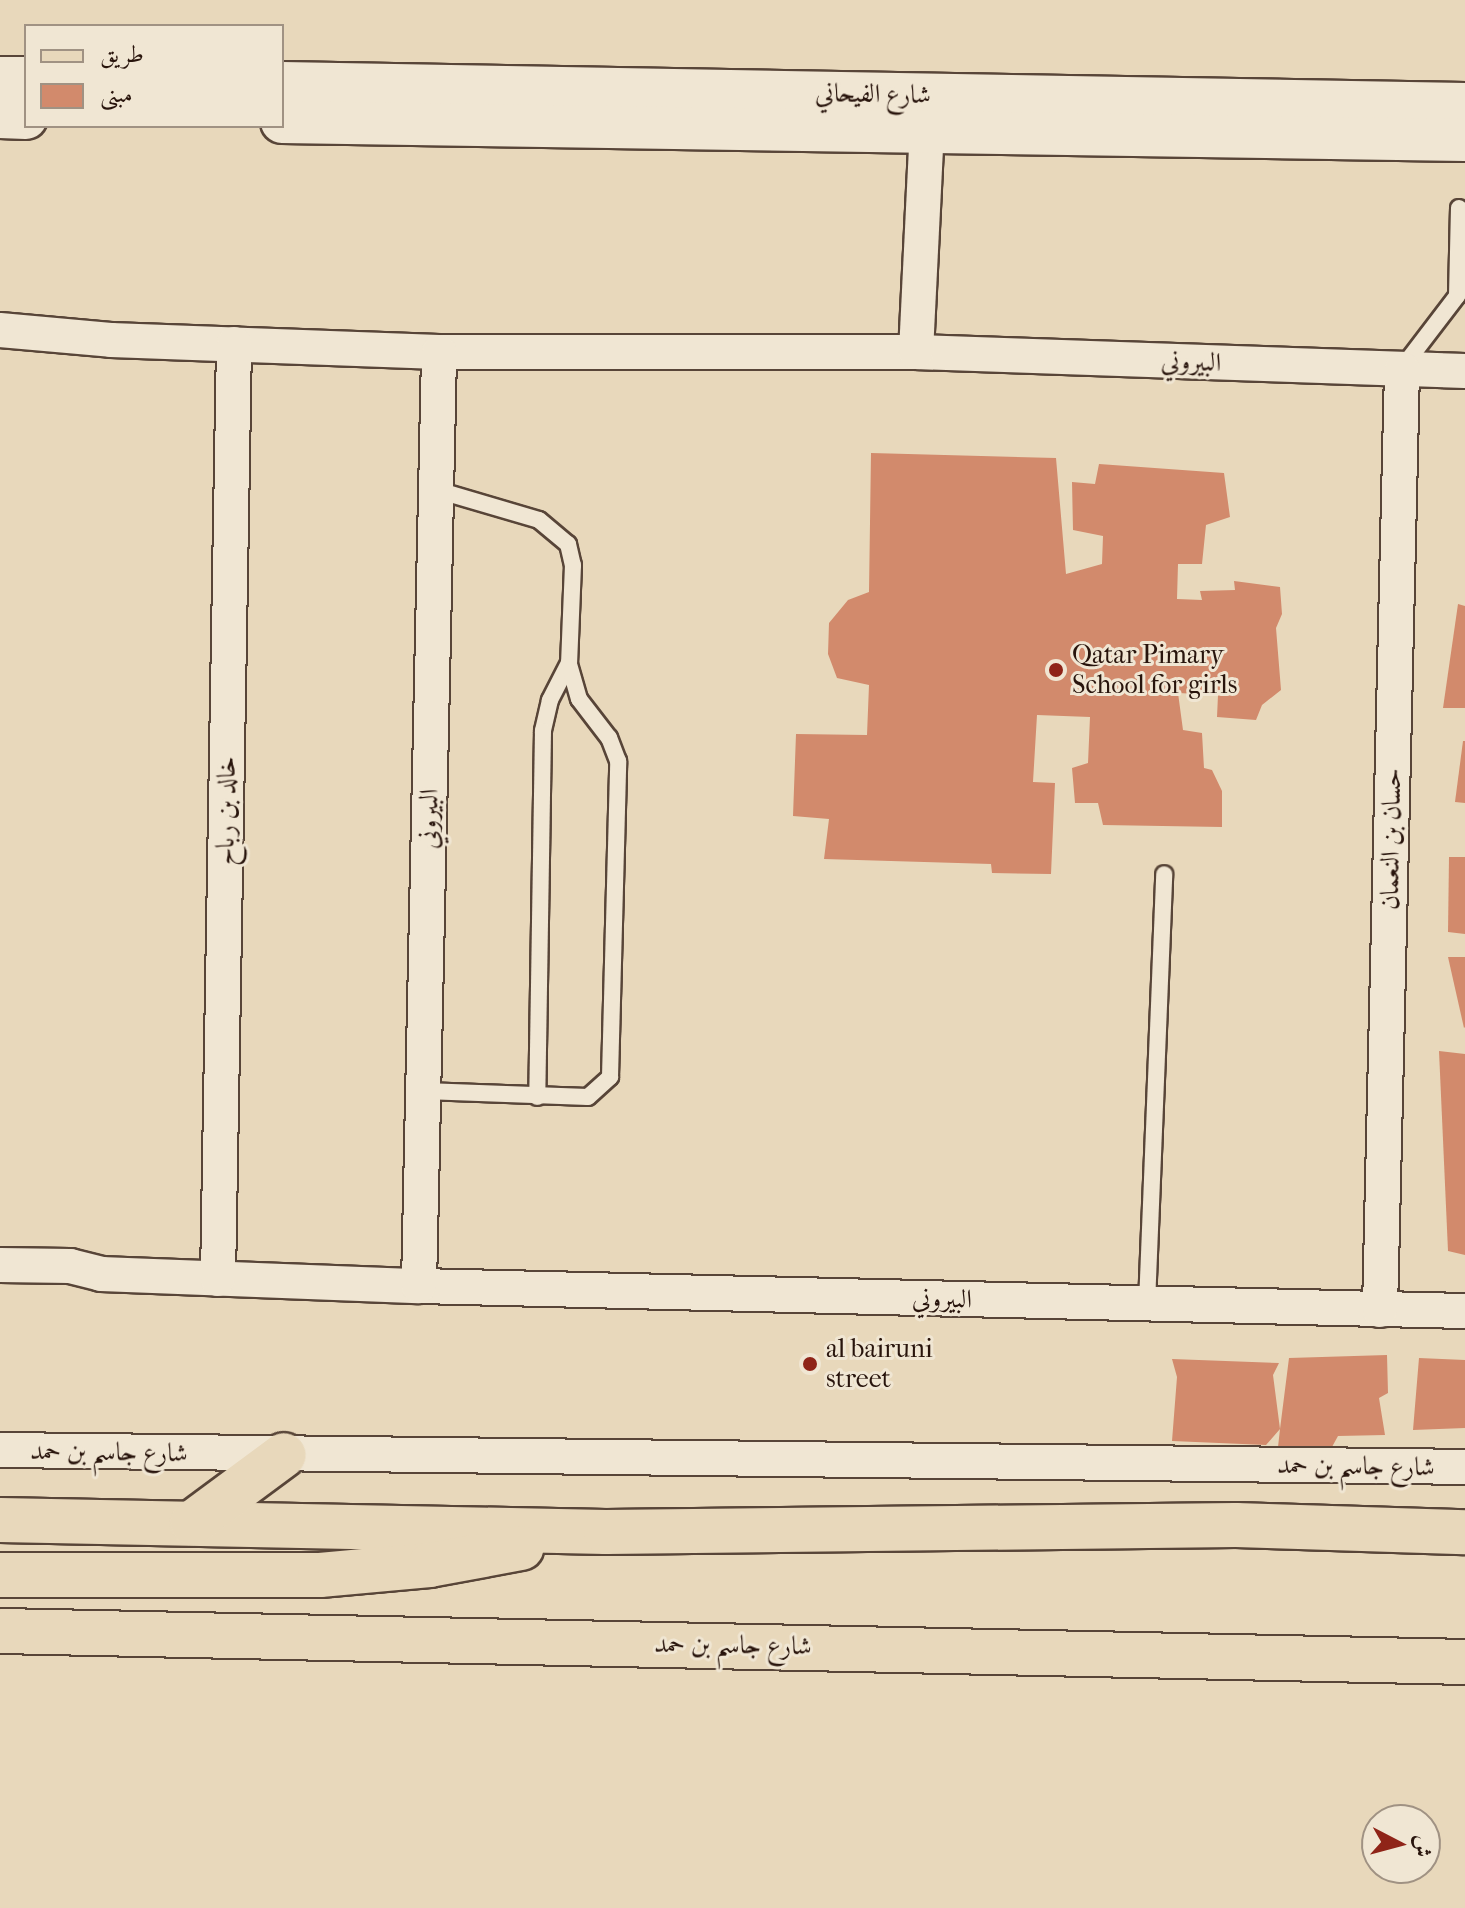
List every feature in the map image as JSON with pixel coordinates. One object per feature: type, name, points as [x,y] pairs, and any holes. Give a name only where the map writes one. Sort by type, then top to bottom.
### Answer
[{"type":"main road","points":[[192,1523],[284,1455]]},
{"type":"main road","points":[[0,1520],[606,1532],[1236,1525],[1465,1532]]},
{"type":"main road","points":[[0,1575],[378,1572],[606,1532]]},
{"type":"main road","name":"شارع جاسم بن حمد","points":[[0,1631],[1465,1662]]},
{"type":"main road","points":[[0,1660],[262,1663],[286,1658],[317,1636]]},
{"type":"street","points":[[0,78],[24,78]]},
{"type":"street","name":"شارع الفيحاني","points":[[284,83],[1465,140]]},
{"type":"street","name":"شارع الفيحاني","points":[[284,122],[1465,104]]},
{"type":"street","points":[[916,352],[927,114]]},
{"type":"street","points":[[0,117],[24,118]]},
{"type":"street","name":"البيروني","points":[[0,330],[111,340],[439,352],[916,352],[1465,371]]},
{"type":"street","name":"البيروني","points":[[0,347],[79,348],[111,340]]},
{"type":"street","name":"خالد بن رباح","points":[[218,1279],[234,344]]},
{"type":"street","name":"البيروني","points":[[419,1286],[439,352]]},
{"type":"street","name":"حسان بن النعمان","points":[[1380,1310],[1402,369]]},
{"type":"street","name":"البيروني","points":[[0,1265],[70,1266],[101,1274],[419,1286],[1465,1311]]},
{"type":"street","name":"البيروني","points":[[0,1280],[72,1280],[101,1274]]},
{"type":"street","name":"شارع جاسم بن حمد","points":[[0,1450],[1465,1467]]},
{"type":"lane","points":[[1402,369],[1457,296],[1459,208]]},
{"type":"lane","points":[[424,1091],[588,1097],[610,1077],[613,1062],[618,761],[609,738],[579,699],[569,663],[573,565],[563,538],[539,520],[437,490]]},
{"type":"lane","points":[[537,1097],[543,731],[550,700],[569,663]]},
{"type":"lane","points":[[1147,1304],[1164,874]]},
{"type":"building","name":"Qatar Pimary School for girls","points":[[871,453],[1056,458],[1066,574],[1102,564],[1103,536],[1073,530],[1072,482],[1095,484],[1099,464],[1224,473],[1230,517],[1206,525],[1202,564],[1178,564],[1177,599],[1202,600],[1200,591],[1235,590],[1234,581],[1280,587],[1282,614],[1276,628],[1281,690],[1262,705],[1256,720],[1217,717],[1218,695],[1178,693],[1183,730],[1202,733],[1204,768],[1212,770],[1222,791],[1222,827],[1103,825],[1098,803],[1075,803],[1072,768],[1088,763],[1090,717],[1037,715],[1033,782],[1055,783],[1051,874],[992,873],[991,864],[824,859],[829,819],[793,816],[796,734],[867,735],[869,685],[837,678],[828,654],[829,623],[848,600],[869,592]]},
{"type":"building","points":[[1458,604],[1465,606],[1465,708],[1443,708]]},
{"type":"building","points":[[1465,741],[1465,803],[1455,802]]},
{"type":"building","points":[[1449,857],[1465,857],[1465,934],[1448,932]]},
{"type":"building","points":[[1448,957],[1465,957],[1464,1028]]},
{"type":"building","points":[[1439,1051],[1465,1054],[1465,1255],[1448,1251]]},
{"type":"building","points":[[1387,1355],[1388,1393],[1379,1398],[1385,1435],[1338,1436],[1327,1456],[1277,1456],[1289,1358]]},
{"type":"building","points":[[1419,1358],[1465,1360],[1465,1428],[1413,1430]]},
{"type":"building","points":[[1172,1359],[1279,1363],[1273,1375],[1280,1429],[1266,1445],[1172,1441],[1177,1377]]},
{"type":"place","name":"Qatar Pimary School for girls","points":[[1056,670]]},
{"type":"place","name":"al bairuni street","points":[[810,1364]]}]
